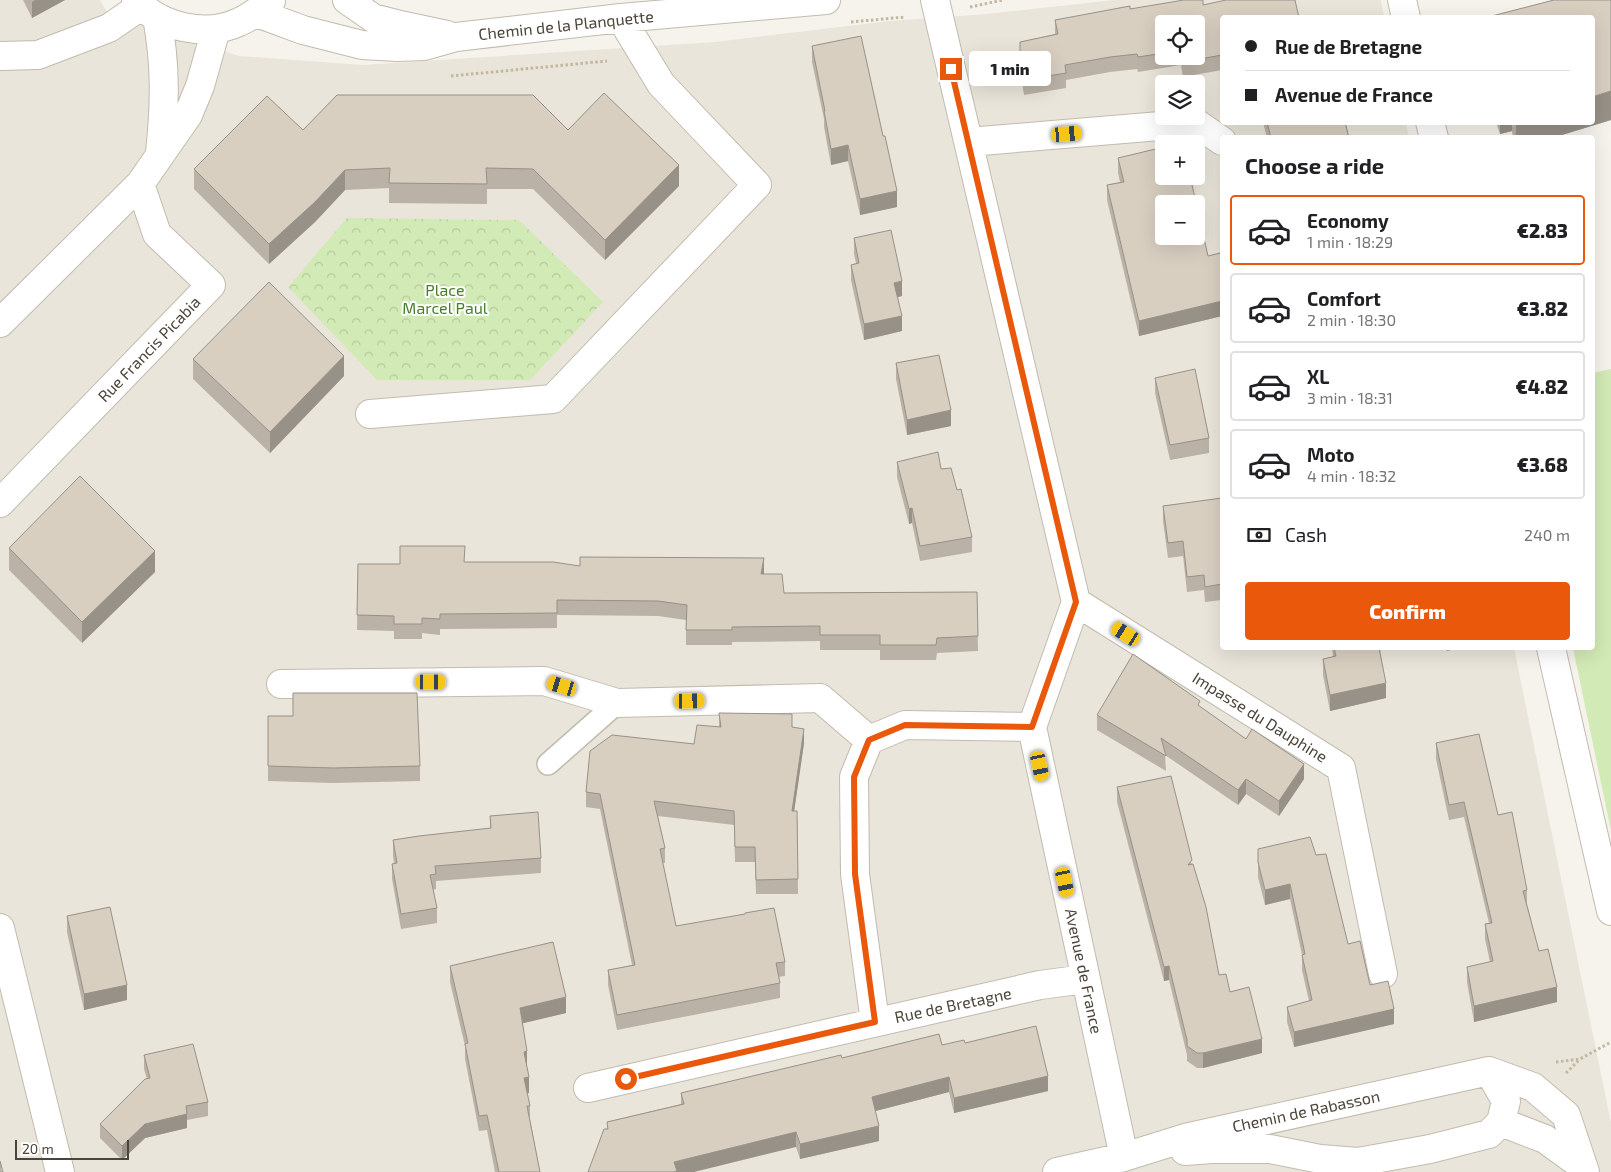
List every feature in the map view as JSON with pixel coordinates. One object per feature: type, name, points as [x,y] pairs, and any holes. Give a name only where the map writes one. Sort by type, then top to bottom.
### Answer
[{"type":"street","name":"Chemin de la Planquette","points":[[347,0],[373,18],[456,37]]},
{"type":"street","name":"Chemin de la Planquette","points":[[264,7],[303,30],[362,45],[398,47],[424,46],[456,37],[621,18],[826,0]]},
{"type":"street","points":[[875,1022],[855,874],[854,777],[869,740],[905,725],[1032,727],[1076,602],[935,0]]},
{"type":"street","points":[[1402,0],[1405,15]]},
{"type":"street","points":[[145,8],[185,28],[216,29],[237,23],[264,7]]},
{"type":"street","points":[[0,56],[38,56],[109,28],[145,8]]},
{"type":"street","points":[[145,8],[163,49],[164,114],[159,159]]},
{"type":"street","points":[[370,414],[553,399],[757,185],[661,84],[621,18]]},
{"type":"street","points":[[0,323],[140,184],[159,159],[188,115],[200,86],[216,29]]},
{"type":"street","points":[[969,142],[1196,123],[1220,140]]},
{"type":"street","name":"Rue Francis Picabia","points":[[0,503],[211,285],[157,234],[140,184]]},
{"type":"street","name":"Impasse du Dauphine","points":[[1076,602],[1341,768],[1383,974]]},
{"type":"street","points":[[1551,650],[1611,911]]},
{"type":"street","points":[[281,684],[544,681],[617,702],[820,698],[869,740]]},
{"type":"street","name":"Avenue de France","points":[[1032,727],[1124,1156]]},
{"type":"street","points":[[0,928],[60,1172]]},
{"type":"street","name":"Rue de Bretagne","points":[[588,1088],[1040,985],[1085,980]]},
{"type":"street","points":[[1489,1072],[1506,1101],[1501,1122],[1544,1139],[1583,1168]]},
{"type":"street","points":[[1489,1072],[1534,1087],[1566,1115],[1583,1168]]},
{"type":"street","name":"Chemin de Rabasson","points":[[1057,1172],[1124,1156],[1185,1138],[1489,1072]]},
{"type":"street","name":"Chemin de Rabasson","points":[[1124,1156],[1212,1149],[1270,1149],[1320,1159],[1358,1162],[1430,1149],[1489,1134],[1501,1122]]},
{"type":"lane","points":[[548,764],[617,702]]},
{"type":"shaded area","points":[[0,0],[100,0],[108,14],[239,56],[363,65],[715,42],[890,21],[987,14],[1114,0],[1381,0],[1384,15],[1220,15],[1220,125],[1406,125],[1409,135],[1220,135],[1220,650],[1514,650],[1611,1123],[1611,1172],[0,1172]]},
{"type":"green space","name":"Place Marcel Paul","points":[[347,218],[519,220],[603,302],[530,380],[377,380],[288,287]]},
{"type":"green space","points":[[1611,369],[1611,831],[1573,650],[1595,650],[1595,373]]},
{"type":"building","points":[[1184,0],[1203,0],[1203,5],[1226,0],[1295,0],[1298,15],[1220,15],[1220,55],[1205,58],[1205,15],[1155,15],[1155,54],[1138,57],[1137,54],[1110,57],[1065,65],[1066,73],[1024,80],[1020,42],[1058,34],[1055,20],[1130,6],[1130,9]]},
{"type":"building","points":[[1554,0],[1611,0],[1611,91],[1595,96],[1595,15],[1496,15]]},
{"type":"building","points":[[861,36],[897,191],[860,199],[848,145],[831,149],[812,46]]},
{"type":"building","points":[[604,93],[679,165],[605,240],[533,169],[486,168],[487,184],[389,183],[390,168],[345,170],[315,202],[269,244],[194,169],[267,96],[303,130],[337,95],[533,95],[568,130]]},
{"type":"building","points":[[1268,125],[1346,125],[1348,135],[1270,135]]},
{"type":"building","points":[[1155,149],[1155,185],[1192,185],[1194,195],[1155,195],[1155,245],[1205,245],[1205,243],[1208,256],[1220,253],[1220,301],[1139,321],[1107,185],[1124,182],[1118,158]]},
{"type":"building","points":[[891,230],[902,281],[894,283],[902,316],[864,324],[851,265],[859,263],[854,238]]},
{"type":"building","points":[[269,282],[344,356],[270,432],[193,359]]},
{"type":"building","points":[[939,355],[951,410],[907,420],[896,363]]},
{"type":"building","points":[[1195,369],[1209,438],[1170,445],[1155,378]]},
{"type":"building","points":[[938,452],[941,469],[951,468],[957,490],[961,489],[972,537],[920,546],[912,508],[909,509],[897,462]]},
{"type":"building","points":[[80,476],[155,551],[82,622],[9,548]]},
{"type":"building","points":[[1220,498],[1220,584],[1205,587],[1204,575],[1187,577],[1183,541],[1168,543],[1163,506]]},
{"type":"building","points":[[400,546],[465,546],[464,562],[553,562],[580,566],[580,557],[764,558],[761,574],[782,574],[784,593],[977,592],[978,636],[937,638],[936,645],[880,645],[880,635],[820,635],[820,626],[732,627],[732,630],[686,630],[687,605],[658,601],[557,600],[557,613],[440,614],[440,619],[422,618],[422,624],[394,624],[394,616],[357,615],[358,564],[400,564]]},
{"type":"building","points":[[1334,650],[1379,650],[1386,683],[1330,695],[1323,659],[1336,656]]},
{"type":"building","points":[[1133,654],[1200,701],[1198,705],[1246,739],[1252,729],[1304,764],[1279,801],[1246,779],[1238,790],[1161,738],[1166,756],[1097,715]]},
{"type":"building","points":[[293,693],[417,693],[420,766],[333,768],[268,766],[268,716],[293,716]]},
{"type":"building","points":[[719,713],[792,714],[792,727],[804,729],[792,811],[797,811],[798,879],[756,880],[755,847],[735,847],[734,811],[654,801],[665,848],[660,849],[676,926],[774,908],[785,962],[776,963],[780,983],[617,1015],[608,970],[635,965],[600,794],[586,792],[590,751],[612,735],[694,744],[697,725],[721,727]]},
{"type":"building","points":[[1479,734],[1498,815],[1512,812],[1527,890],[1523,891],[1539,951],[1548,949],[1557,987],[1474,1006],[1467,967],[1493,961],[1485,924],[1492,923],[1464,802],[1449,805],[1436,743]]},
{"type":"building","points":[[1171,776],[1192,860],[1188,865],[1193,864],[1206,907],[1219,975],[1226,974],[1230,992],[1249,987],[1262,1039],[1203,1053],[1197,1053],[1187,1046],[1169,966],[1164,967],[1117,787]]},
{"type":"building","points":[[538,812],[541,858],[435,866],[436,874],[430,875],[437,908],[401,914],[392,864],[397,863],[393,840],[491,828],[490,816]]},
{"type":"building","points":[[1310,837],[1316,855],[1326,854],[1348,944],[1360,941],[1370,985],[1388,981],[1394,1009],[1294,1032],[1287,1007],[1312,1000],[1302,955],[1305,954],[1290,884],[1265,890],[1258,862],[1258,849]]},
{"type":"building","points":[[110,907],[127,985],[84,994],[67,916]]},
{"type":"building","points":[[553,942],[566,997],[520,1008],[527,1051],[524,1052],[529,1077],[524,1078],[530,1106],[527,1106],[540,1172],[499,1172],[487,1115],[479,1116],[465,1044],[468,1043],[450,966]]},
{"type":"building","points":[[1036,1026],[1048,1076],[954,1098],[949,1077],[872,1097],[879,1126],[800,1144],[796,1132],[674,1162],[677,1171],[673,1172],[588,1172],[604,1129],[608,1129],[607,1122],[684,1104],[681,1093],[841,1055],[842,1058],[939,1034],[942,1045],[964,1040],[965,1043]]},
{"type":"building","points":[[193,1044],[208,1102],[186,1106],[187,1114],[145,1124],[122,1146],[100,1124],[145,1079],[150,1078],[144,1055]]},
{"type":"building","points":[[0,1161],[3,1172],[0,1172]]},
{"type":"route","points":[[626,1079],[875,1022],[855,874],[854,777],[869,740],[905,725],[1032,727],[1076,602],[951,69]]}]
